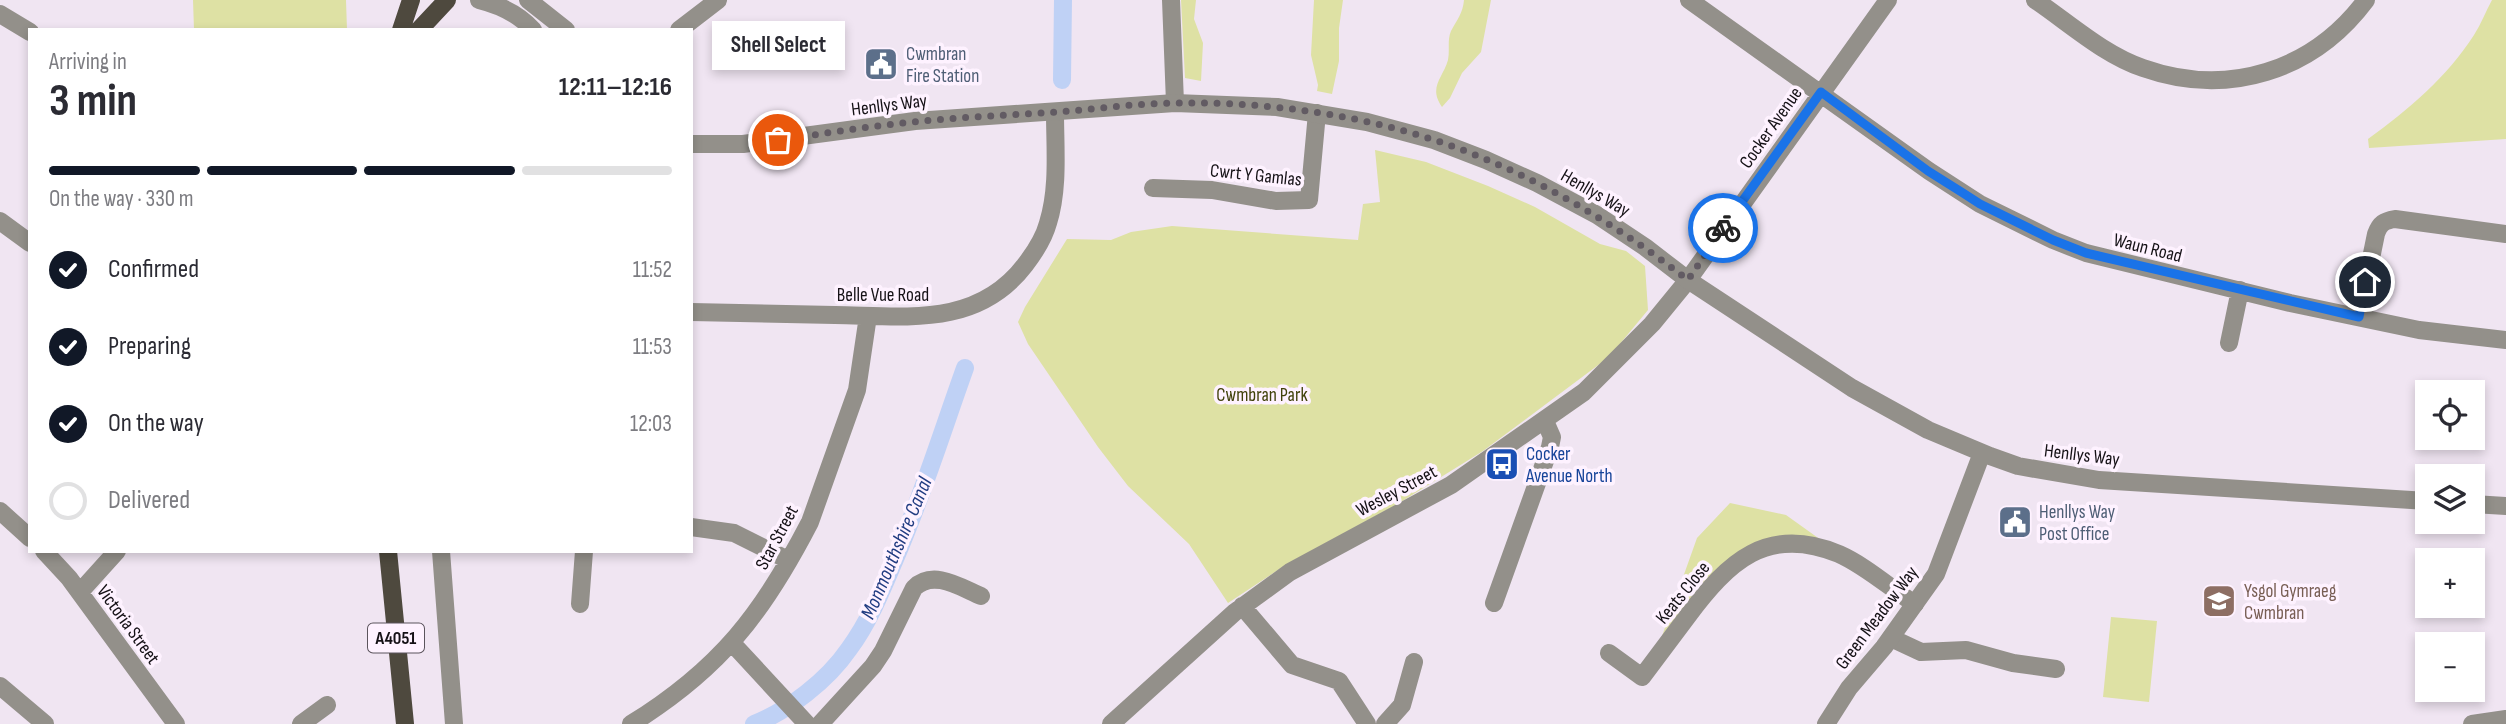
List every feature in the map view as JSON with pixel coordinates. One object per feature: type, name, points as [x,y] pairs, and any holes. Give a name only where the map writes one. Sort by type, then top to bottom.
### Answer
[{"type":"main road","points":[[402,28],[411,0]]},
{"type":"main road","points":[[421,28],[447,0]]},
{"type":"main road","name":"A4051","points":[[388,553],[405,724]]},
{"type":"street","points":[[478,0],[506,9],[531,28]]},
{"type":"street","points":[[528,0],[563,28]]},
{"type":"street","points":[[681,28],[718,0]]},
{"type":"street","points":[[1171,0],[1175,103]]},
{"type":"street","name":"Waun Road","points":[[1689,0],[1928,171],[1980,204],[2086,253],[2419,330],[2506,340]]},
{"type":"street","name":"Cocker Avenue","points":[[1688,280],[1888,0]]},
{"type":"street","points":[[2035,0],[2114,54],[2142,68],[2193,78],[2232,80],[2266,74],[2298,60],[2329,41],[2366,0]]},
{"type":"street","points":[[0,14],[28,31]]},
{"type":"street","name":"Henllys Way","points":[[693,144],[743,144],[915,121],[1175,103],[1239,104],[1317,113],[1408,132],[1486,160],[1537,183],[1597,215],[1688,280],[1852,388],[1928,430],[2018,466],[2099,480],[2415,500]]},
{"type":"street","name":"Belle Vue Road","points":[[693,312],[925,317],[945,314],[986,299],[1012,280],[1039,243],[1051,210],[1056,147],[1055,112]]},
{"type":"street","name":"Cwrt Y Gamlas","points":[[1153,188],[1213,190],[1276,201],[1309,200],[1317,113]]},
{"type":"street","points":[[2359,317],[2376,234],[2379,225],[2386,221],[2395,219],[2506,234]]},
{"type":"street","points":[[0,221],[28,242]]},
{"type":"street","name":"Wesley Street","points":[[1111,724],[1242,606],[1290,572],[1451,485],[1584,392],[1652,324],[1688,280]]},
{"type":"street","points":[[2229,343],[2240,290]]},
{"type":"street","name":"Star Street","points":[[631,724],[660,706],[707,669],[732,643],[757,613],[788,560],[810,522],[851,409],[859,380],[868,316]]},
{"type":"street","points":[[1494,603],[1550,447],[1552,437],[1545,421]]},
{"type":"street","name":"Green Meadow Way","points":[[1826,724],[1849,688],[1891,638],[1936,574],[1982,453]]},
{"type":"street","points":[[2485,505],[2506,506]]},
{"type":"street","points":[[0,512],[28,536]]},
{"type":"street","points":[[693,527],[734,533],[788,560]]},
{"type":"street","name":"Keats Close","points":[[1609,653],[1642,677],[1710,586],[1748,554],[1768,545],[1795,543],[1842,555],[1915,604]]},
{"type":"street","name":"Victoria Street","points":[[46,553],[80,592],[176,724]]},
{"type":"street","points":[[80,592],[115,553]]},
{"type":"street","points":[[441,553],[454,724]]},
{"type":"street","points":[[580,604],[584,553]]},
{"type":"street","points":[[820,724],[873,666],[919,583],[942,580],[981,596]]},
{"type":"street","points":[[1242,606],[1292,665],[1339,681],[1367,724]]},
{"type":"street","points":[[1891,638],[1918,651],[1966,650],[2013,663],[2056,669]]},
{"type":"street","points":[[732,643],[803,719]]},
{"type":"street","points":[[1385,724],[1402,705],[1415,662]]},
{"type":"street","points":[[0,686],[45,724]]},
{"type":"street","points":[[301,724],[327,705]]},
{"type":"street","points":[[2472,724],[2506,719]]},
{"type":"green space","points":[[193,0],[346,0],[347,28],[194,28]]},
{"type":"green space","points":[[1181,0],[1196,0],[1194,19],[1203,43],[1201,81],[1185,78]]},
{"type":"green space","points":[[1314,0],[1343,0],[1339,28],[1339,61],[1332,94],[1317,91],[1311,55]]},
{"type":"green space","points":[[1464,0],[1491,0],[1481,52],[1462,73],[1450,98],[1442,107],[1436,88],[1448,60],[1450,34],[1461,13]]},
{"type":"green space","points":[[2492,0],[2506,0],[2506,139],[2369,148],[2368,139],[2412,104],[2452,65],[2474,35]]},
{"type":"green space","name":"Cwmbran Park","points":[[1375,150],[1426,162],[1488,186],[1535,207],[1600,244],[1626,251],[1645,266],[1648,310],[1609,357],[1483,451],[1396,505],[1287,564],[1228,603],[1189,544],[1128,486],[1098,447],[1028,344],[1018,322],[1067,239],[1111,240],[1131,232],[1172,226],[1358,240],[1363,204],[1380,202]]},
{"type":"green space","points":[[1730,503],[1786,515],[1821,540],[1742,550],[1701,584],[1662,636],[1697,538]]},
{"type":"green space","points":[[2111,617],[2157,621],[2149,702],[2103,697]]},
{"type":"waterway","name":"Monmouthshire Canal","points":[[1062,80],[1063,0]]},
{"type":"waterway","name":"Monmouthshire Canal","points":[[754,724],[794,703],[819,683],[840,661],[863,628],[905,536],[965,368]]},
{"type":"way so far","points":[[778,140],[915,121],[1175,103],[1277,107],[1367,122],[1408,132],[1486,160],[1597,215],[1688,280],[1723,228]]},
{"type":"place","name":"Cwmbran Fire Station","points":[[881,64]]},
{"type":"place","name":"Shell Select","points":[[778,140]]},
{"type":"place","name":"Cocker Avenue North","points":[[1502,464]]},
{"type":"place","name":"Henllys Way Post Office","points":[[2015,522]]},
{"type":"place","name":"Ysgol Gymraeg Cwmbran","points":[[2219,601]]},
{"type":"route","points":[[1723,228],[1821,92],[1928,171],[1980,204],[2086,253],[2290,303],[2359,317],[2365,282]]}]
